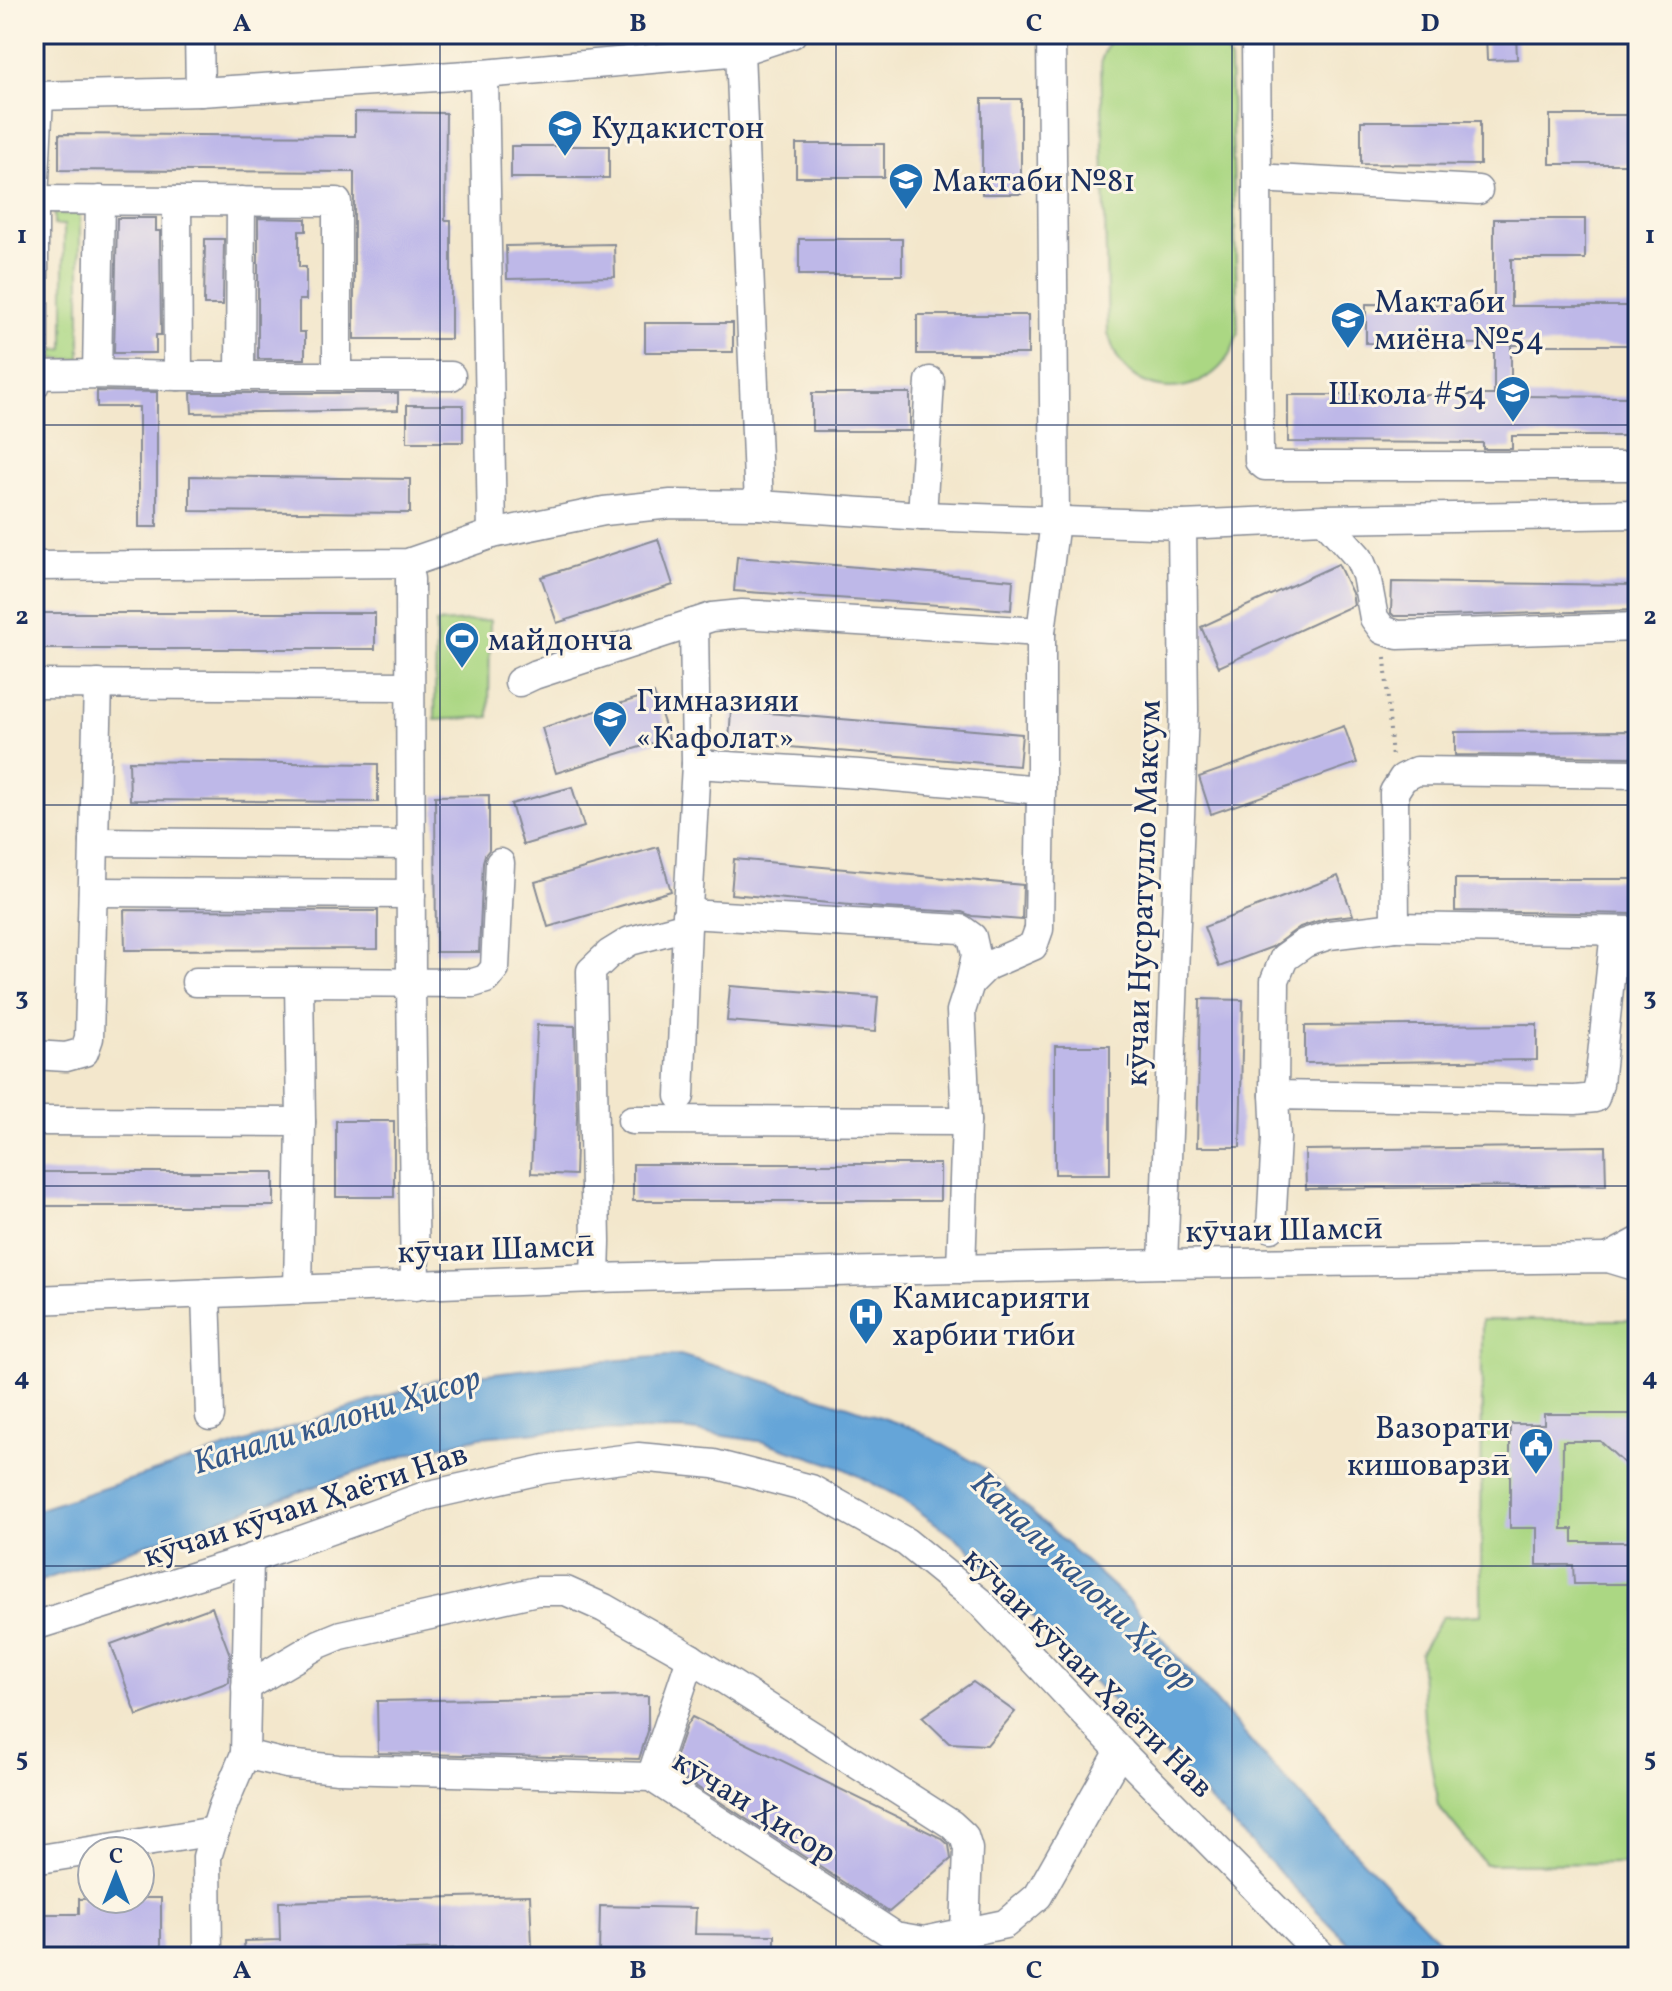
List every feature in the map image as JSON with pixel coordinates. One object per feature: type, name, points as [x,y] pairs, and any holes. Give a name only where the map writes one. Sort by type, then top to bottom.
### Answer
[{"type":"street","points":[[199,34],[200,92]]},
{"type":"street","points":[[34,386],[36,96],[200,92],[484,74],[740,51],[792,34]]},
{"type":"street","points":[[970,983],[987,966],[1033,946],[1039,929],[1041,632],[1055,521],[1051,34]]},
{"type":"street","points":[[1256,34],[1259,461],[1265,466],[1638,466]]},
{"type":"street","points":[[740,51],[759,505]]},
{"type":"street","points":[[484,74],[492,534]]},
{"type":"street","points":[[1258,178],[1478,190]]},
{"type":"street","points":[[34,200],[337,202],[337,376]]},
{"type":"street","points":[[97,374],[100,200]]},
{"type":"street","points":[[177,201],[178,376]]},
{"type":"street","points":[[240,376],[241,201]]},
{"type":"street","points":[[34,375],[451,376]]},
{"type":"street","points":[[922,516],[930,381]]},
{"type":"street","points":[[34,566],[408,563],[492,534],[604,511],[671,504],[759,505],[922,516],[1182,525],[1324,519],[1638,514]]},
{"type":"street","points":[[1324,519],[1359,558],[1366,575],[1374,618],[1383,630],[1398,635],[1638,627]]},
{"type":"street","name":"кӯчаи Нусратулло Максум","points":[[1163,1264],[1184,711],[1182,525]]},
{"type":"street","points":[[410,579],[415,1286]]},
{"type":"street","points":[[519,682],[712,617],[742,614],[1041,632]]},
{"type":"street","points":[[680,1096],[696,764],[694,623]]},
{"type":"street","points":[[34,684],[409,686]]},
{"type":"street","points":[[34,1055],[66,1057],[84,1052],[89,1038],[98,684]]},
{"type":"street","points":[[696,764],[1041,790]]},
{"type":"street","points":[[1395,927],[1394,792],[1403,778],[1417,771],[1638,774]]},
{"type":"street","points":[[94,842],[410,845]]},
{"type":"street","points":[[196,982],[411,984],[473,983],[486,979],[495,968],[500,863]]},
{"type":"street","points":[[93,892],[411,894]]},
{"type":"street","points":[[595,1278],[591,971],[609,954],[630,941],[687,920],[961,929],[972,937],[976,955],[961,1011],[966,1121],[961,1269]]},
{"type":"street","points":[[1271,1228],[1276,1138],[1274,1095],[1275,980],[1284,958],[1305,943],[1329,935],[1395,927],[1627,931],[1595,1098],[1274,1095]]},
{"type":"street","points":[[298,1290],[301,1122],[299,982]]},
{"type":"street","points":[[632,1120],[966,1121]]},
{"type":"street","points":[[34,1121],[301,1122]]},
{"type":"street","name":"кӯчаи Шамсӣ","points":[[1608,1258],[1638,1242]]},
{"type":"street","name":"кӯчаи Шамсӣ","points":[[34,1300],[595,1278],[1163,1264],[1608,1258],[1638,1267]]},
{"type":"street","points":[[206,1293],[210,1416]]},
{"type":"street","name":"кӯчаи кӯчаи Ҳаёти Нав","points":[[34,1626],[249,1559],[425,1496],[545,1469],[638,1457],[714,1464],[811,1489],[906,1542],[981,1603],[1120,1751],[1323,1957]]},
{"type":"street","points":[[208,1957],[207,1857],[223,1806],[245,1754],[249,1559]]},
{"type":"street","points":[[246,1687],[319,1644],[341,1635],[537,1591],[566,1591],[604,1608],[691,1658],[951,1824],[964,1836],[968,1849],[965,1932]]},
{"type":"street","points":[[651,1777],[691,1658]]},
{"type":"street","name":"кӯчаи Ҳисор","points":[[245,1754],[286,1764],[338,1769],[651,1777],[895,1936],[924,1941],[1005,1924],[1038,1896],[1120,1751]]},
{"type":"street","points":[[34,1860],[215,1831]]},
{"type":"path","points":[[1383,630],[1394,792]]},
{"type":"green space","points":[[1115,34],[1217,34],[1230,61],[1238,333],[1230,354],[1218,369],[1207,378],[1179,388],[1164,388],[1136,377],[1118,359],[1108,333],[1101,61],[1109,40]]},
{"type":"green space","points":[[54,214],[80,214],[80,359],[54,359],[54,350],[64,349],[64,225],[54,225]]},
{"type":"green space","name":"майдонча","points":[[490,620],[489,717],[435,720],[436,623]]},
{"type":"green space","points":[[1482,1320],[1638,1320],[1638,1863],[1485,1864],[1438,1806],[1424,1720],[1420,1653],[1442,1617],[1481,1615]]},
{"type":"water","name":"Канали калони Ҳисор","points":[[680,1355],[915,1429],[981,1466],[1128,1600],[1267,1760],[1455,1957],[1362,1957],[965,1545],[901,1498],[843,1468],[765,1442],[684,1430],[550,1431],[480,1437],[413,1453],[34,1583],[34,1511],[435,1380]]},
{"type":"building","points":[[1486,34],[1516,34],[1517,59],[1487,60]]},
{"type":"building","points":[[982,99],[1021,99],[1021,194],[982,194]]},
{"type":"building","points":[[355,112],[446,113],[445,220],[451,220],[451,339],[354,339],[354,172],[59,170],[59,134],[355,136]]},
{"type":"building","points":[[1550,115],[1638,115],[1638,164],[1550,164]]},
{"type":"building","points":[[1361,121],[1480,121],[1480,165],[1361,164]]},
{"type":"building","points":[[796,144],[884,144],[884,177],[796,177]]},
{"type":"building","points":[[511,146],[609,146],[609,178],[511,178]]},
{"type":"building","points":[[117,218],[156,218],[156,231],[160,231],[161,335],[156,335],[156,353],[114,353]]},
{"type":"building","points":[[258,218],[306,219],[306,231],[299,231],[299,267],[306,267],[306,300],[299,300],[299,332],[305,332],[305,359],[258,359]]},
{"type":"building","points":[[1494,219],[1585,219],[1585,259],[1511,259],[1511,306],[1635,306],[1635,345],[1511,345],[1511,396],[1635,397],[1635,436],[1512,436],[1512,449],[1483,449],[1483,443],[1288,442],[1288,395],[1494,395],[1494,344],[1366,343],[1366,304],[1494,305]]},
{"type":"building","points":[[205,239],[224,239],[223,305],[204,305]]},
{"type":"building","points":[[799,239],[902,239],[902,275],[799,275]]},
{"type":"building","points":[[614,244],[615,277],[507,279],[506,246]]},
{"type":"building","points":[[917,315],[1028,315],[1028,354],[917,354]]},
{"type":"building","points":[[645,323],[733,323],[733,352],[645,352]]},
{"type":"building","points":[[97,391],[157,392],[157,527],[139,527],[139,407],[97,407]]},
{"type":"building","points":[[191,393],[398,393],[398,410],[192,413]]},
{"type":"building","points":[[812,393],[910,393],[910,431],[812,431]]},
{"type":"building","points":[[407,405],[463,405],[463,442],[407,442]]},
{"type":"building","points":[[190,476],[410,479],[410,513],[190,511]]},
{"type":"building","points":[[658,539],[673,585],[557,623],[541,577]]},
{"type":"building","points":[[737,557],[1013,580],[1011,610],[734,591]]},
{"type":"building","points":[[1338,564],[1352,593],[1354,605],[1219,667],[1201,627]]},
{"type":"building","points":[[1392,582],[1638,585],[1638,610],[1394,616],[1391,613]]},
{"type":"building","points":[[34,613],[375,613],[375,649],[34,649]]},
{"type":"building","points":[[654,693],[669,738],[556,773],[542,728]]},
{"type":"building","points":[[731,710],[1022,734],[1019,766],[729,742]]},
{"type":"building","points":[[1344,726],[1357,763],[1211,814],[1199,777]]},
{"type":"building","points":[[1638,731],[1638,757],[1455,755],[1455,732]]},
{"type":"building","points":[[129,761],[378,764],[378,802],[130,800]]},
{"type":"building","points":[[572,787],[584,827],[523,845],[511,804]]},
{"type":"building","points":[[489,795],[489,850],[483,862],[479,952],[436,952],[435,796]]},
{"type":"building","points":[[658,847],[671,891],[548,927],[535,882]]},
{"type":"building","points":[[734,859],[1023,885],[1022,920],[972,916],[962,912],[731,894]]},
{"type":"building","points":[[1338,876],[1353,915],[1327,918],[1300,927],[1272,947],[1219,967],[1204,927]]},
{"type":"building","points":[[1455,879],[1638,879],[1638,914],[1455,911]]},
{"type":"building","points":[[124,910],[378,911],[378,949],[125,950]]},
{"type":"building","points":[[730,986],[878,997],[875,1032],[727,1021]]},
{"type":"building","points":[[1200,999],[1243,1000],[1240,1147],[1197,1147]]},
{"type":"building","points":[[1537,1024],[1537,1060],[1305,1063],[1305,1026]]},
{"type":"building","points":[[537,1025],[575,1026],[575,1175],[531,1173]]},
{"type":"building","points":[[1055,1046],[1110,1046],[1110,1174],[1055,1174]]},
{"type":"building","points":[[336,1121],[394,1121],[394,1197],[336,1197]]},
{"type":"building","points":[[1605,1146],[1606,1185],[1306,1189],[1305,1150]]},
{"type":"building","points":[[633,1164],[940,1164],[940,1201],[633,1201]]},
{"type":"building","points":[[34,1172],[274,1172],[274,1206],[34,1206]]},
{"type":"building","points":[[1544,1414],[1638,1414],[1638,1476],[1600,1441],[1563,1441],[1562,1529],[1573,1529],[1573,1542],[1638,1542],[1638,1584],[1574,1584],[1573,1565],[1537,1565],[1537,1528],[1510,1528],[1510,1424],[1544,1424]]},
{"type":"building","points":[[212,1607],[230,1655],[229,1682],[137,1716],[111,1644]]},
{"type":"building","points":[[973,1682],[1015,1712],[987,1745],[949,1743],[922,1717]]},
{"type":"building","points":[[648,1696],[648,1731],[639,1759],[378,1753],[377,1701]]},
{"type":"building","points":[[692,1717],[941,1838],[949,1845],[951,1859],[889,1912],[671,1770]]},
{"type":"building","points":[[530,1895],[532,1946],[245,1957],[244,1941],[280,1940],[279,1902]]},
{"type":"building","points":[[156,1898],[161,1898],[161,1957],[34,1957],[34,1914],[156,1915]]},
{"type":"building","points":[[600,1906],[696,1908],[695,1934],[775,1935],[775,1957],[599,1955]]},
{"type":"place","name":"Кудакистон","points":[[565,158]]},
{"type":"place","name":"Мактаби №81","points":[[906,211]]},
{"type":"place","name":"Мактаби миёна №54","points":[[1348,350]]},
{"type":"place","name":"Школа #54","points":[[1513,424]]},
{"type":"place","name":"майдонча","points":[[462,670]]},
{"type":"place","name":"Гимназияи «Кафолат»","points":[[610,749]]},
{"type":"place","name":"Камисарияти харбии тиби","points":[[866,1346]]},
{"type":"place","name":"Вазорати кишоварзӣ","points":[[1536,1476]]}]
